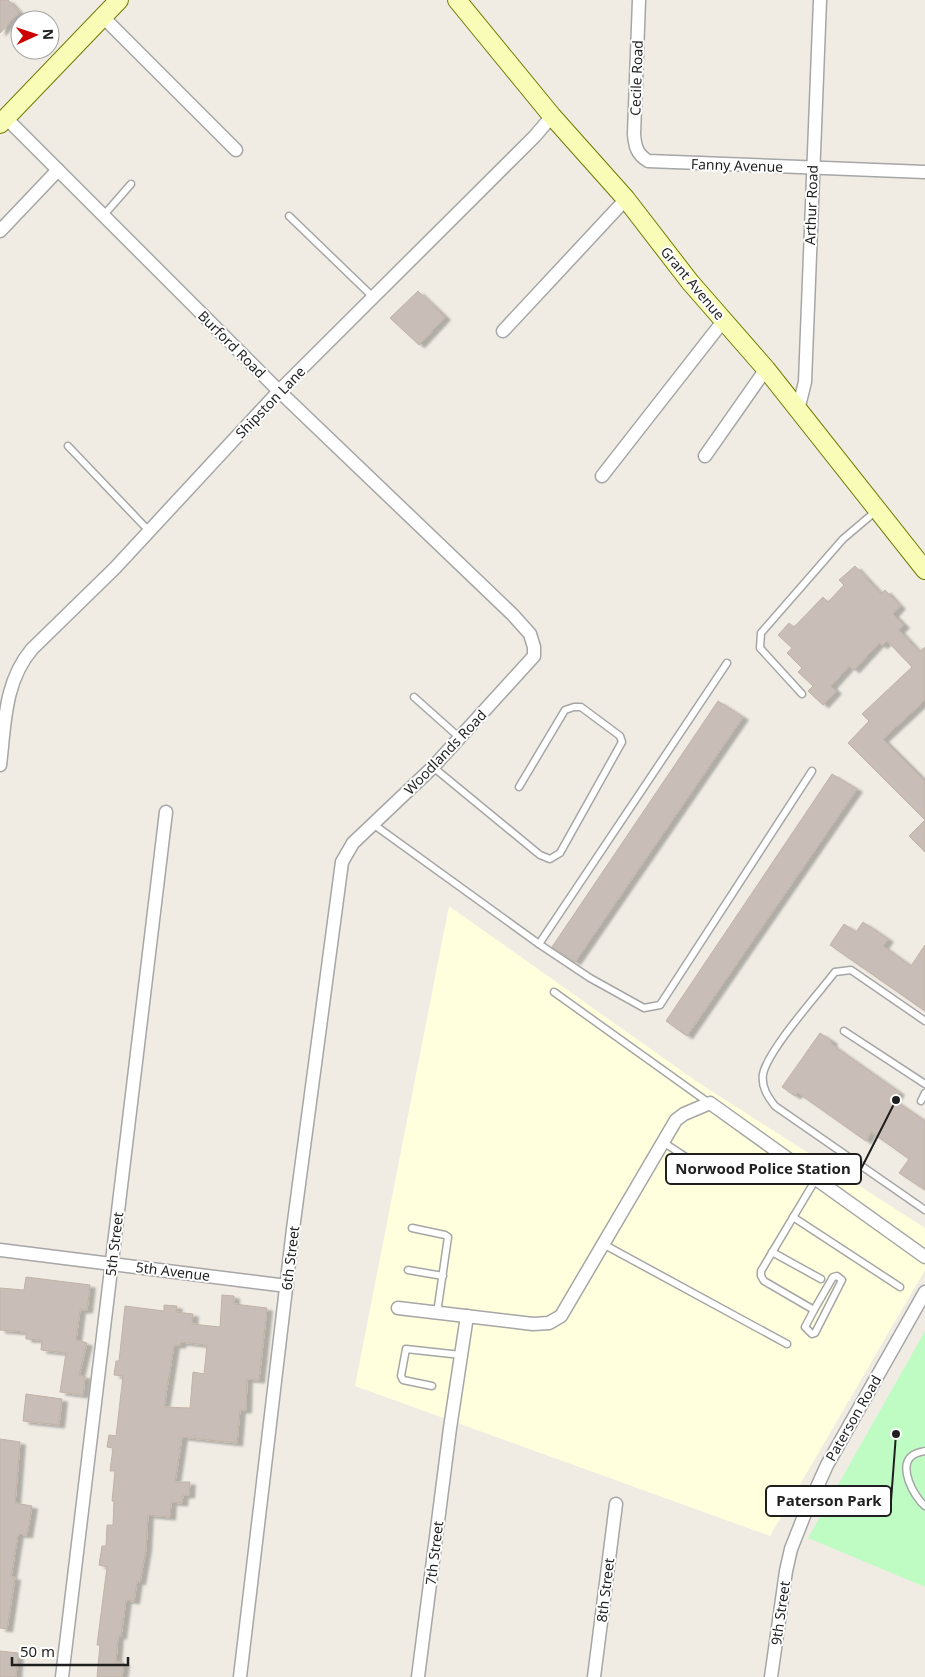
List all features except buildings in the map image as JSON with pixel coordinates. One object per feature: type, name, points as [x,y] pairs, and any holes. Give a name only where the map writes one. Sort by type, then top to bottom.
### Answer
[{"type":"street","points":[[2,118],[119,0]]},
{"type":"street","name":"Grant Avenue","points":[[457,0],[552,116],[626,198],[690,282],[766,369],[925,570]]},
{"type":"street","name":"Cecile Road","points":[[639,0],[634,134],[635,147],[640,156]]},
{"type":"street","name":"Arthur Road","points":[[798,410],[805,382],[820,0]]},
{"type":"street","points":[[103,17],[236,150]]},
{"type":"street","name":"Shipston Lane","points":[[0,765],[12,680],[20,663],[149,531],[280,391],[535,136],[552,116]]},
{"type":"street","name":"Burford Road","points":[[2,118],[58,170],[280,391],[526,628],[532,640],[534,656]]},
{"type":"street","name":"Fanny Avenue","points":[[640,156],[648,161],[660,163],[925,172]]},
{"type":"street","points":[[0,231],[58,170]]},
{"type":"street","points":[[503,331],[626,198]]},
{"type":"street","points":[[602,476],[724,320]]},
{"type":"street","points":[[706,456],[766,369]]},
{"type":"street","name":"Woodlands Road","points":[[353,843],[433,768],[534,656]]},
{"type":"street","name":"5th Street","points":[[62,1677],[166,812]]},
{"type":"street","name":"6th Street","points":[[240,1677],[338,883],[342,862],[353,843]]},
{"type":"street","points":[[398,1308],[549,1323],[561,1316],[676,1120],[684,1114],[710,1103],[925,1257]]},
{"type":"street","name":"5th Avenue","points":[[0,1250],[287,1286]]},
{"type":"street","name":"Paterson Road","points":[[791,1549],[827,1465],[925,1292]]},
{"type":"street","name":"7th Street","points":[[418,1677],[450,1428],[467,1316]]},
{"type":"street","name":"8th Street","points":[[594,1677],[616,1504]]},
{"type":"street","name":"9th Street","points":[[771,1677],[782,1589],[791,1549]]},
{"type":"lane","points":[[103,216],[131,184]]},
{"type":"lane","points":[[289,216],[374,297]]},
{"type":"lane","points":[[68,446],[149,531]]},
{"type":"lane","points":[[802,694],[760,648],[761,633],[842,539],[877,510]]},
{"type":"lane","points":[[539,944],[727,663]]},
{"type":"lane","points":[[414,697],[460,738]]},
{"type":"lane","points":[[433,768],[540,855],[550,858],[560,853],[622,742],[620,736],[581,707],[566,710],[519,787]]},
{"type":"lane","points":[[373,824],[539,944],[590,978],[644,1008],[660,1005],[812,771]]},
{"type":"lane","points":[[925,1021],[851,970],[835,972],[790,1029],[768,1062],[763,1076],[768,1098],[775,1106],[925,1210]]},
{"type":"lane","points":[[554,992],[710,1103]]},
{"type":"lane","points":[[844,1031],[925,1084]]},
{"type":"lane","points":[[922,1101],[925,1094]]},
{"type":"lane","points":[[663,1142],[716,1177]]},
{"type":"lane","points":[[814,1310],[764,1281],[761,1271],[816,1179]]},
{"type":"lane","points":[[793,1217],[900,1287]]},
{"type":"lane","points":[[412,1228],[444,1234],[448,1237],[437,1313]]},
{"type":"lane","points":[[604,1244],[787,1344]]},
{"type":"lane","points":[[772,1252],[821,1279]]},
{"type":"lane","points":[[408,1270],[443,1276]]},
{"type":"lane","points":[[837,1276],[842,1280],[815,1333],[812,1334],[805,1328],[814,1310],[833,1277],[837,1276]]},
{"type":"lane","points":[[432,1386],[403,1380],[401,1376],[406,1349],[461,1355]]},
{"type":"lane","points":[[925,1451],[914,1455],[909,1460],[907,1477],[919,1501],[925,1506]]},
{"type":"shaded area","points":[[449,906],[696,1081],[925,1228],[925,1270],[770,1536],[355,1386]]},
{"type":"green space","points":[[925,1331],[925,1587],[808,1538]]},
{"type":"place","name":"Norwood Police Station","points":[[896,1100]]},
{"type":"place","name":"Paterson Park","points":[[896,1434]]}]
